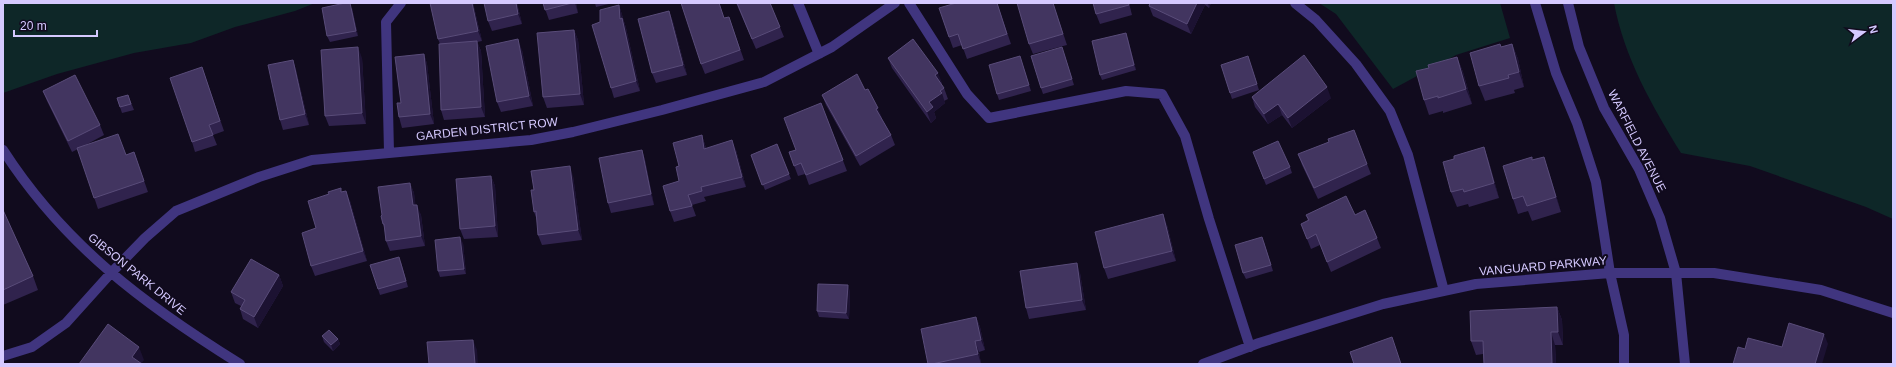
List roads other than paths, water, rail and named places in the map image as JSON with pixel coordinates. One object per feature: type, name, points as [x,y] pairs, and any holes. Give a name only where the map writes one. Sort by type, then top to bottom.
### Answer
[{"type":"street","points":[[389,152],[386,22],[401,3]]},
{"type":"street","points":[[798,3],[819,54]]},
{"type":"street","name":"GARDEN DISTRICT ROW","points":[[3,356],[32,347],[66,323],[145,238],[176,211],[259,177],[312,160],[531,140],[574,132],[662,110],[764,82],[832,47],[895,3]]},
{"type":"street","points":[[909,3],[967,94],[989,118],[1126,92],[1162,94],[1185,136],[1209,219],[1250,347]]},
{"type":"street","points":[[1295,3],[1316,20],[1356,64],[1390,112],[1408,155],[1444,291]]},
{"type":"street","points":[[1535,3],[1556,73],[1577,122],[1596,182],[1610,273],[1624,334],[1624,364]]},
{"type":"street","name":"WARFIELD AVENUE","points":[[1568,3],[1579,47],[1604,108],[1639,169],[1660,218],[1676,273],[1685,364]]},
{"type":"street","name":"GIBSON PARK DRIVE","points":[[3,150],[15,169],[54,218],[81,246],[111,273],[153,307],[188,332],[240,364]]},
{"type":"street","name":"VANGUARD PARKWAY","points":[[1203,364],[1250,347],[1383,304],[1476,284],[1610,273],[1714,273],[1820,290],[1893,313]]}]
